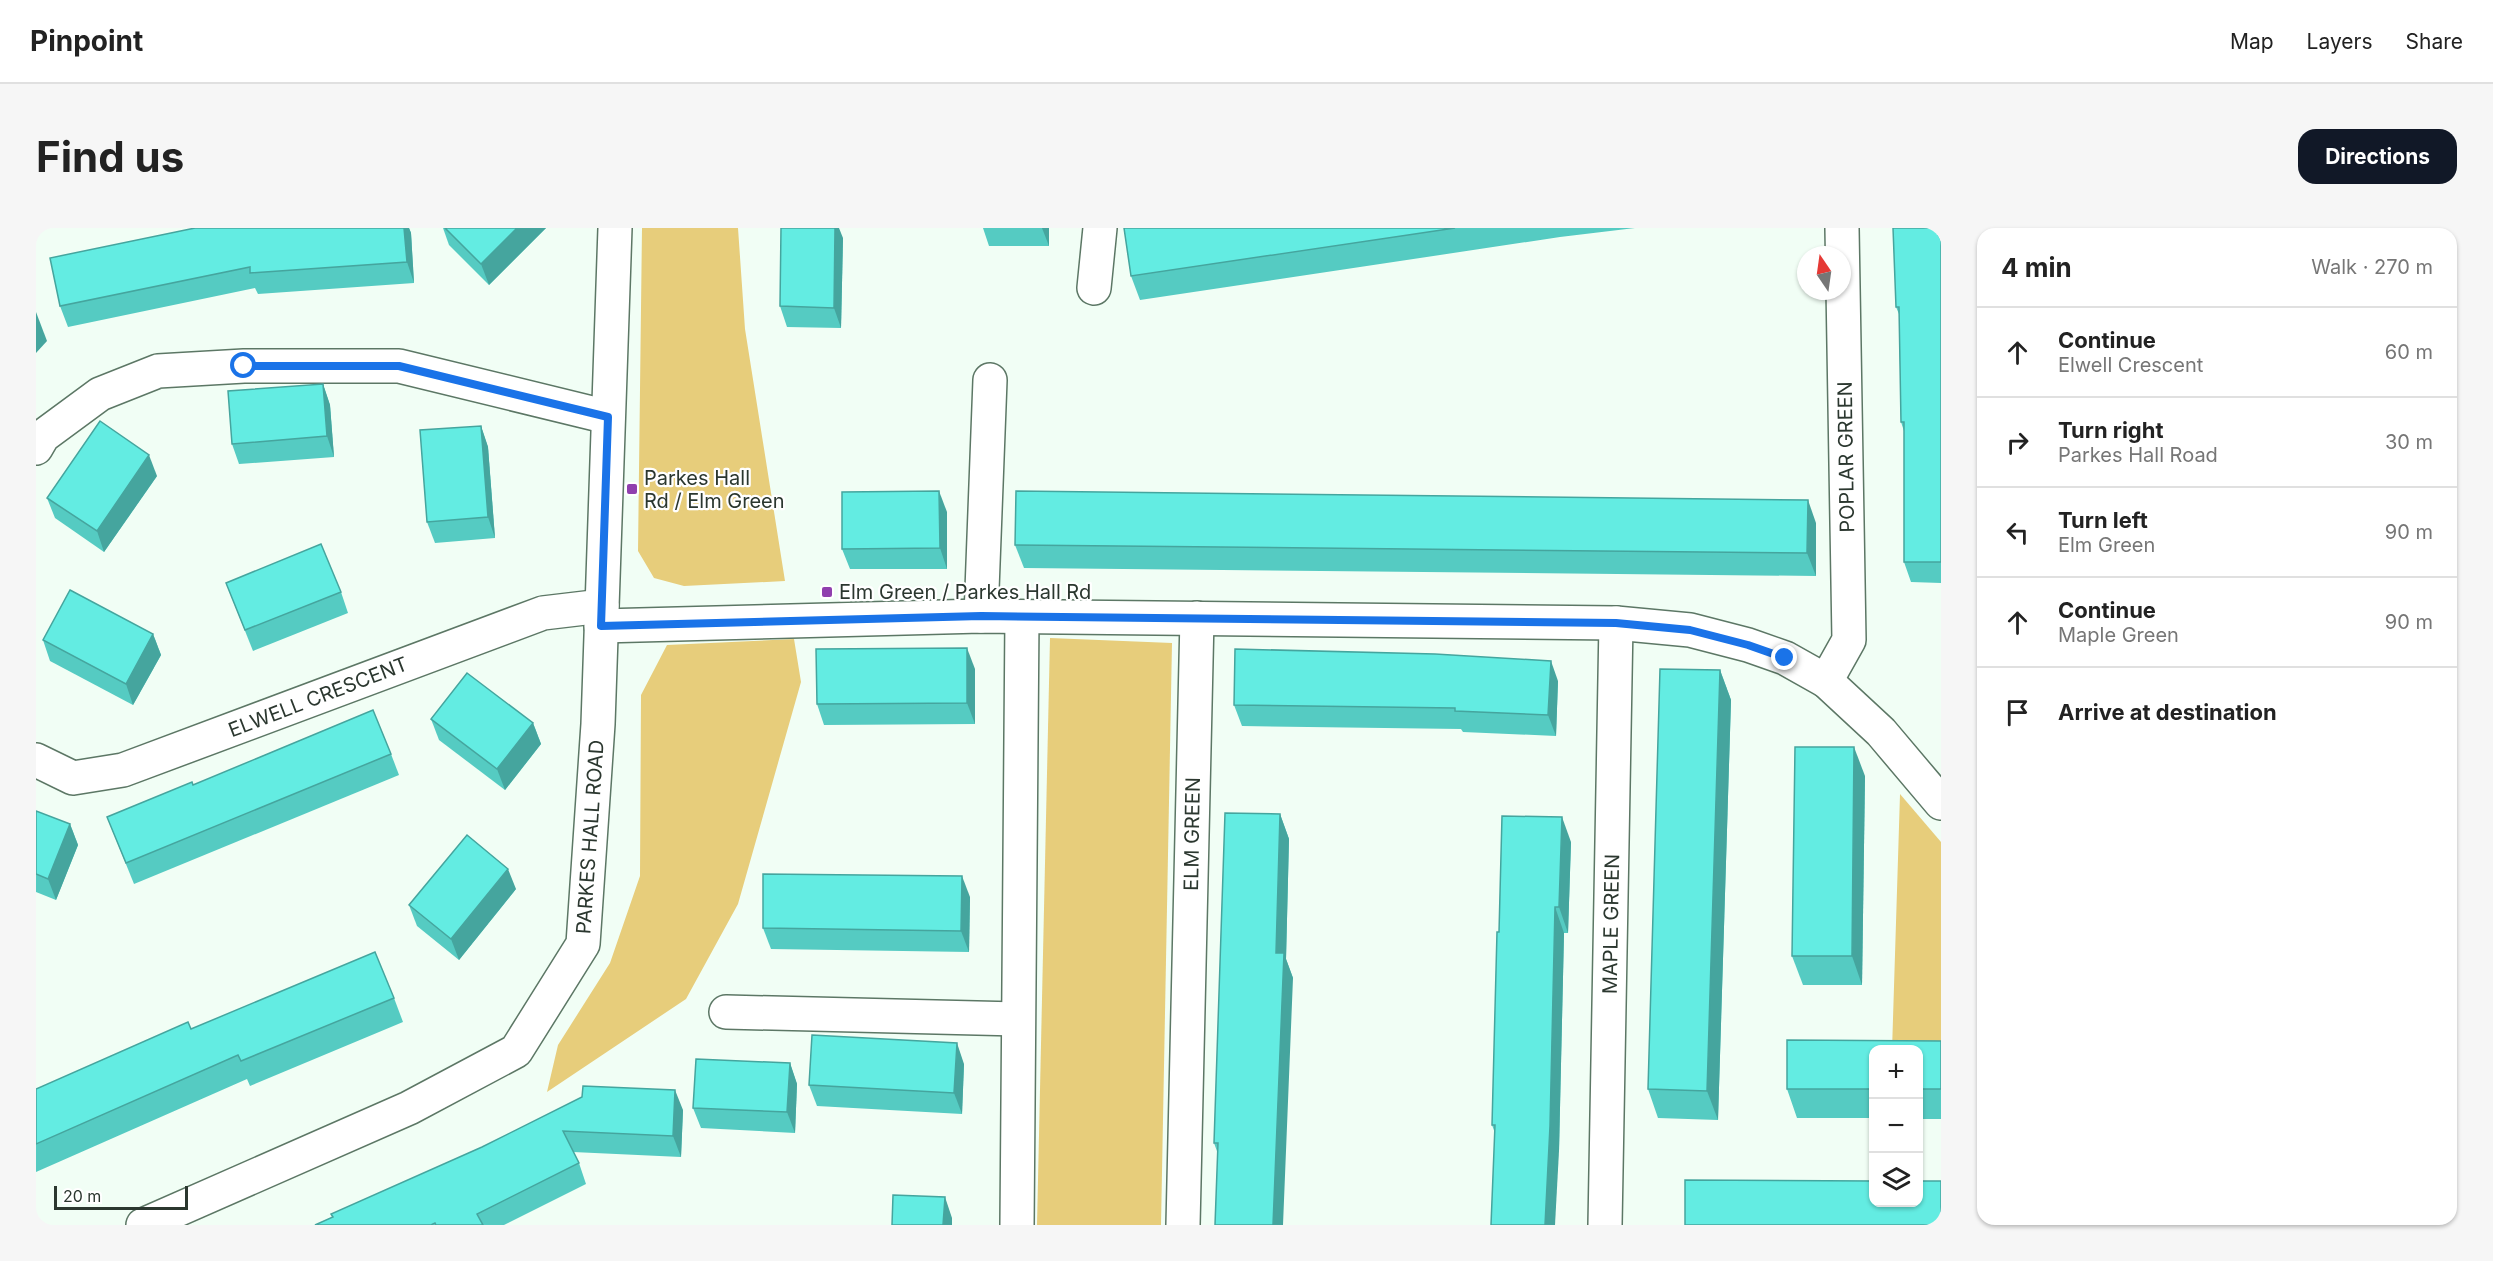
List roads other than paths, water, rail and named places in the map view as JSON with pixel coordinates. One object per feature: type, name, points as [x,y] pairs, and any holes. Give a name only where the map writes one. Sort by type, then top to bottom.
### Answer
[{"type":"street","name":"PARKES HALL ROAD","points":[[143,1225],[410,1108],[516,1051],[583,944],[598,724],[615,228]]},
{"type":"street","points":[[1094,288],[1100,228]]},
{"type":"street","name":"POPLAR GREEN","points":[[1826,681],[1849,640],[1842,228]]},
{"type":"street","points":[[36,448],[43,436],[100,394],[158,371],[244,366],[399,366],[608,417]]},
{"type":"street","points":[[981,616],[990,380]]},
{"type":"street","name":"ELWELL CRESCENT","points":[[36,760],[73,778],[123,770],[543,613],[602,616]]},
{"type":"street","points":[[602,616],[1022,616],[1616,623],[1690,630],[1748,645],[1785,658],[1826,681],[1881,732],[1941,803]]},
{"type":"street","points":[[1017,1225],[1022,616]]},
{"type":"street","name":"ELM GREEN","points":[[1183,1225],[1197,618]]},
{"type":"street","name":"MAPLE GREEN","points":[[1605,1225],[1616,623]]},
{"type":"street","points":[[726,1012],[1018,1019]]},
{"type":"place","name":"Parkes Hall Rd / Elm Green","points":[[632,489]]},
{"type":"place","name":"Elm Green / Parkes Hall Rd","points":[[827,592]]}]
